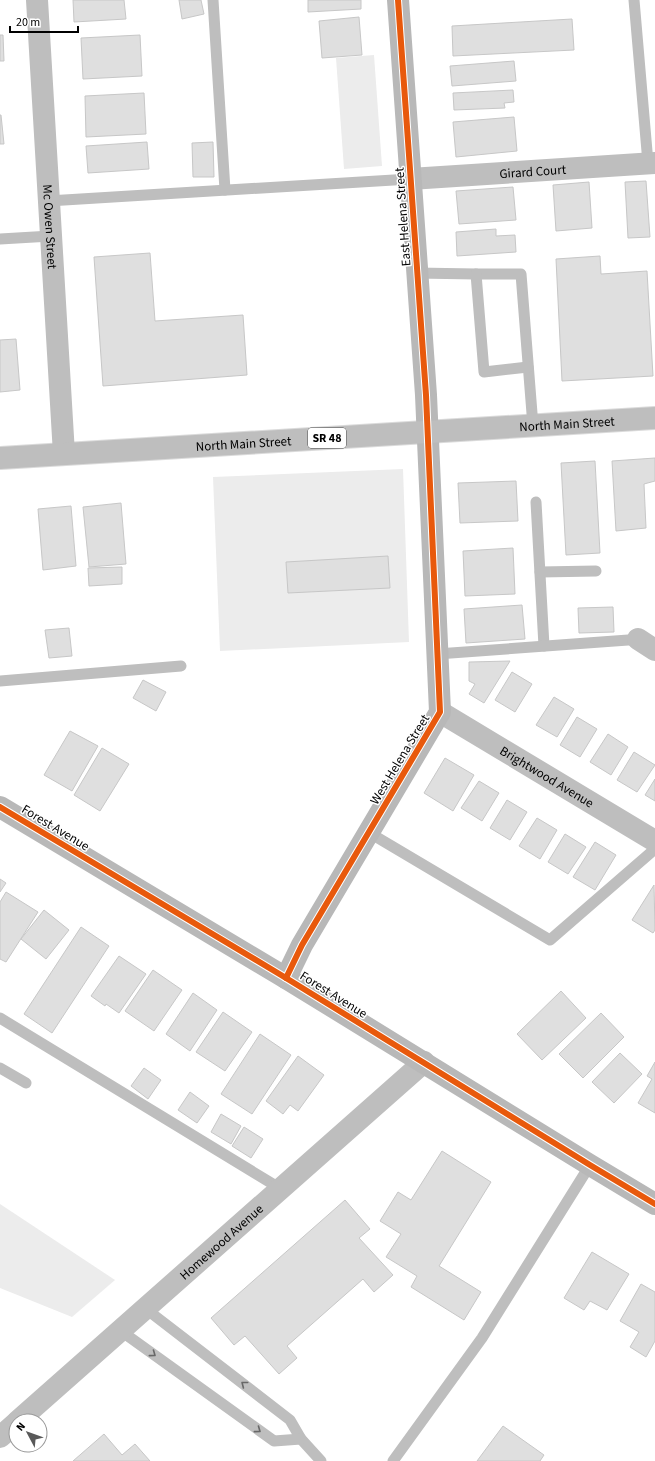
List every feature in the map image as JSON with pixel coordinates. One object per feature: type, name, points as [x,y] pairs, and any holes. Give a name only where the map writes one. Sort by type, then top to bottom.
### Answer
[{"type":"street","name":"Mc Owen Street","points":[[37,0],[64,454]]},
{"type":"street","name":"East Helena Street","points":[[398,0],[416,273],[426,395],[427,432]]},
{"type":"street","name":"Girard Court","points":[[410,179],[652,163]]},
{"type":"street","name":"North Main Street","points":[[0,458],[655,418]]},
{"type":"street","name":"West Helena Street","points":[[286,978],[302,945],[440,712],[427,432]]},
{"type":"street","name":"Brightwood Avenue","points":[[440,712],[655,841]]},
{"type":"street","name":"Forest Avenue","points":[[0,807],[286,978],[655,1204]]},
{"type":"street","name":"Homewood Avenue","points":[[27,1413],[424,1062]]},
{"type":"street","points":[[0,1437],[8,1430]]},
{"type":"lane","points":[[213,0],[225,190]]},
{"type":"lane","points":[[634,0],[652,163]]},
{"type":"lane","points":[[48,201],[410,179]]},
{"type":"lane","points":[[0,240],[51,236]]},
{"type":"lane","points":[[416,273],[521,274],[533,426]]},
{"type":"lane","points":[[476,274],[484,372],[528,368]]},
{"type":"lane","points":[[536,502],[544,646]]},
{"type":"lane","points":[[540,572],[596,571]]},
{"type":"lane","points":[[437,654],[544,646],[649,642]]},
{"type":"lane","points":[[0,681],[181,666]]},
{"type":"lane","points":[[368,832],[550,940],[655,849]]},
{"type":"lane","points":[[0,1018],[280,1189]]},
{"type":"lane","points":[[0,1068],[26,1083]]},
{"type":"lane","points":[[393,1461],[482,1338],[590,1165]]},
{"type":"lane","points":[[146,1309],[290,1420],[301,1439],[322,1461]]},
{"type":"lane","points":[[121,1331],[274,1441],[301,1439]]},
{"type":"shaded area","points":[[374,55],[382,166],[344,169],[336,58]]},
{"type":"shaded area","points":[[403,469],[409,642],[220,651],[213,477]]},
{"type":"shaded area","points":[[0,1204],[115,1280],[72,1317],[0,1288]]},
{"type":"building","points":[[73,0],[124,0],[126,19],[74,22]]},
{"type":"building","points":[[179,0],[201,0],[204,14],[182,19]]},
{"type":"building","points":[[308,0],[361,0],[361,9],[308,12]]},
{"type":"building","points":[[359,17],[362,55],[322,58],[319,21]]},
{"type":"building","points":[[572,19],[574,50],[453,56],[452,26]]},
{"type":"building","points":[[0,35],[3,35],[4,61],[0,61]]},
{"type":"building","points":[[140,35],[142,76],[83,79],[81,38]]},
{"type":"building","points":[[514,61],[516,81],[452,86],[450,66]]},
{"type":"building","points":[[513,90],[514,102],[504,103],[505,108],[454,110],[453,93]]},
{"type":"building","points":[[144,93],[146,134],[86,137],[85,96]]},
{"type":"building","points":[[1,115],[4,144],[0,144]]},
{"type":"building","points":[[514,117],[517,151],[456,157],[453,122]]},
{"type":"building","points":[[147,142],[149,169],[88,173],[86,146]]},
{"type":"building","points":[[213,142],[214,177],[193,177],[192,143]]},
{"type":"building","points":[[646,181],[650,237],[628,238],[625,182]]},
{"type":"building","points":[[589,182],[592,228],[556,231],[553,185]]},
{"type":"building","points":[[513,187],[516,220],[459,224],[456,191]]},
{"type":"building","points":[[496,229],[496,236],[515,235],[516,252],[457,256],[456,232]]},
{"type":"building","points":[[150,253],[155,321],[243,315],[247,375],[103,386],[94,257]]},
{"type":"building","points":[[600,256],[601,274],[647,271],[653,376],[562,381],[556,259]]},
{"type":"building","points":[[16,339],[20,390],[0,392],[0,340]]},
{"type":"building","points":[[655,458],[655,481],[644,484],[646,528],[616,531],[612,461]]},
{"type":"building","points":[[595,461],[600,553],[566,555],[561,463]]},
{"type":"building","points":[[516,481],[518,521],[460,523],[458,483]]},
{"type":"building","points":[[121,503],[126,564],[89,567],[83,507]]},
{"type":"building","points":[[71,506],[76,566],[43,570],[38,509]]},
{"type":"building","points":[[513,548],[515,594],[465,596],[463,551]]},
{"type":"building","points":[[388,556],[390,588],[288,593],[286,562]]},
{"type":"building","points":[[122,567],[122,584],[89,586],[88,568]]},
{"type":"building","points":[[522,605],[525,639],[466,643],[464,609]]},
{"type":"building","points":[[613,607],[614,632],[579,633],[578,608]]},
{"type":"building","points":[[69,628],[72,656],[49,658],[45,630]]},
{"type":"building","points":[[510,661],[484,703],[469,694],[475,684],[469,681],[469,662]]},
{"type":"building","points":[[512,672],[532,684],[515,712],[495,700]]},
{"type":"building","points":[[143,680],[166,692],[156,711],[133,698]]},
{"type":"building","points":[[554,697],[574,709],[557,737],[536,725]]},
{"type":"building","points":[[577,717],[597,729],[580,757],[560,745]]},
{"type":"building","points":[[70,731],[98,746],[72,791],[44,775]]},
{"type":"building","points":[[608,734],[628,747],[611,775],[590,762]]},
{"type":"building","points":[[102,748],[129,764],[100,811],[74,795]]},
{"type":"building","points":[[634,752],[655,765],[637,792],[617,780]]},
{"type":"building","points":[[445,758],[474,775],[453,811],[424,793]]},
{"type":"building","points":[[655,779],[655,801],[645,795]]},
{"type":"building","points":[[479,781],[499,793],[482,821],[461,808]]},
{"type":"building","points":[[507,800],[527,812],[510,840],[490,828]]},
{"type":"building","points":[[537,818],[557,830],[540,859],[519,846]]},
{"type":"building","points":[[565,834],[586,847],[568,874],[548,862]]},
{"type":"building","points":[[595,842],[616,855],[595,890],[573,877]]},
{"type":"building","points":[[0,879],[6,883],[0,892]]},
{"type":"building","points":[[654,885],[655,930],[653,933],[632,920]]},
{"type":"building","points":[[6,892],[38,912],[6,962],[0,959],[0,902]]},
{"type":"building","points":[[44,910],[69,930],[46,959],[21,939]]},
{"type":"building","points":[[81,927],[109,946],[52,1033],[24,1014]]},
{"type":"building","points":[[119,956],[146,974],[119,1013],[106,1004],[105,1006],[91,996]]},
{"type":"building","points":[[153,970],[182,990],[154,1031],[125,1011]]},
{"type":"building","points":[[561,991],[586,1018],[542,1060],[517,1034]]},
{"type":"building","points":[[193,993],[217,1010],[190,1051],[166,1034]]},
{"type":"building","points":[[223,1012],[252,1032],[225,1071],[196,1052]]},
{"type":"building","points":[[601,1013],[624,1037],[583,1078],[559,1054]]},
{"type":"building","points":[[260,1034],[291,1055],[252,1114],[221,1094]]},
{"type":"building","points":[[620,1053],[642,1074],[614,1103],[592,1082]]},
{"type":"building","points":[[298,1056],[324,1075],[298,1111],[290,1105],[283,1114],[266,1101]]},
{"type":"building","points":[[655,1062],[655,1113],[638,1103],[652,1079],[647,1076]]},
{"type":"building","points":[[144,1068],[161,1080],[148,1099],[131,1086]]},
{"type":"building","points":[[190,1092],[209,1106],[197,1123],[178,1110]]},
{"type":"building","points":[[221,1114],[241,1126],[231,1144],[211,1132]]},
{"type":"building","points":[[244,1127],[263,1139],[251,1158],[232,1146]]},
{"type":"building","points":[[442,1151],[491,1182],[439,1266],[481,1292],[464,1320],[411,1287],[417,1276],[386,1257],[401,1234],[380,1221],[398,1192],[411,1200]]},
{"type":"building","points":[[345,1200],[370,1229],[359,1238],[393,1275],[374,1292],[363,1279],[287,1346],[297,1358],[279,1374],[245,1336],[234,1345],[211,1318]]},
{"type":"building","points":[[592,1252],[629,1274],[607,1310],[590,1301],[584,1310],[564,1298]]},
{"type":"building","points":[[641,1284],[655,1292],[655,1341],[646,1357],[630,1347],[639,1332],[620,1321]]},
{"type":"building","points":[[503,1426],[544,1455],[540,1461],[477,1461]]},
{"type":"building","points":[[104,1434],[122,1455],[135,1444],[150,1461],[73,1461]]},
{"type":"cycle path","points":[[286,978],[302,945],[440,712],[426,395],[398,0]]},
{"type":"cycle path","points":[[0,807],[286,978],[655,1204]]}]
